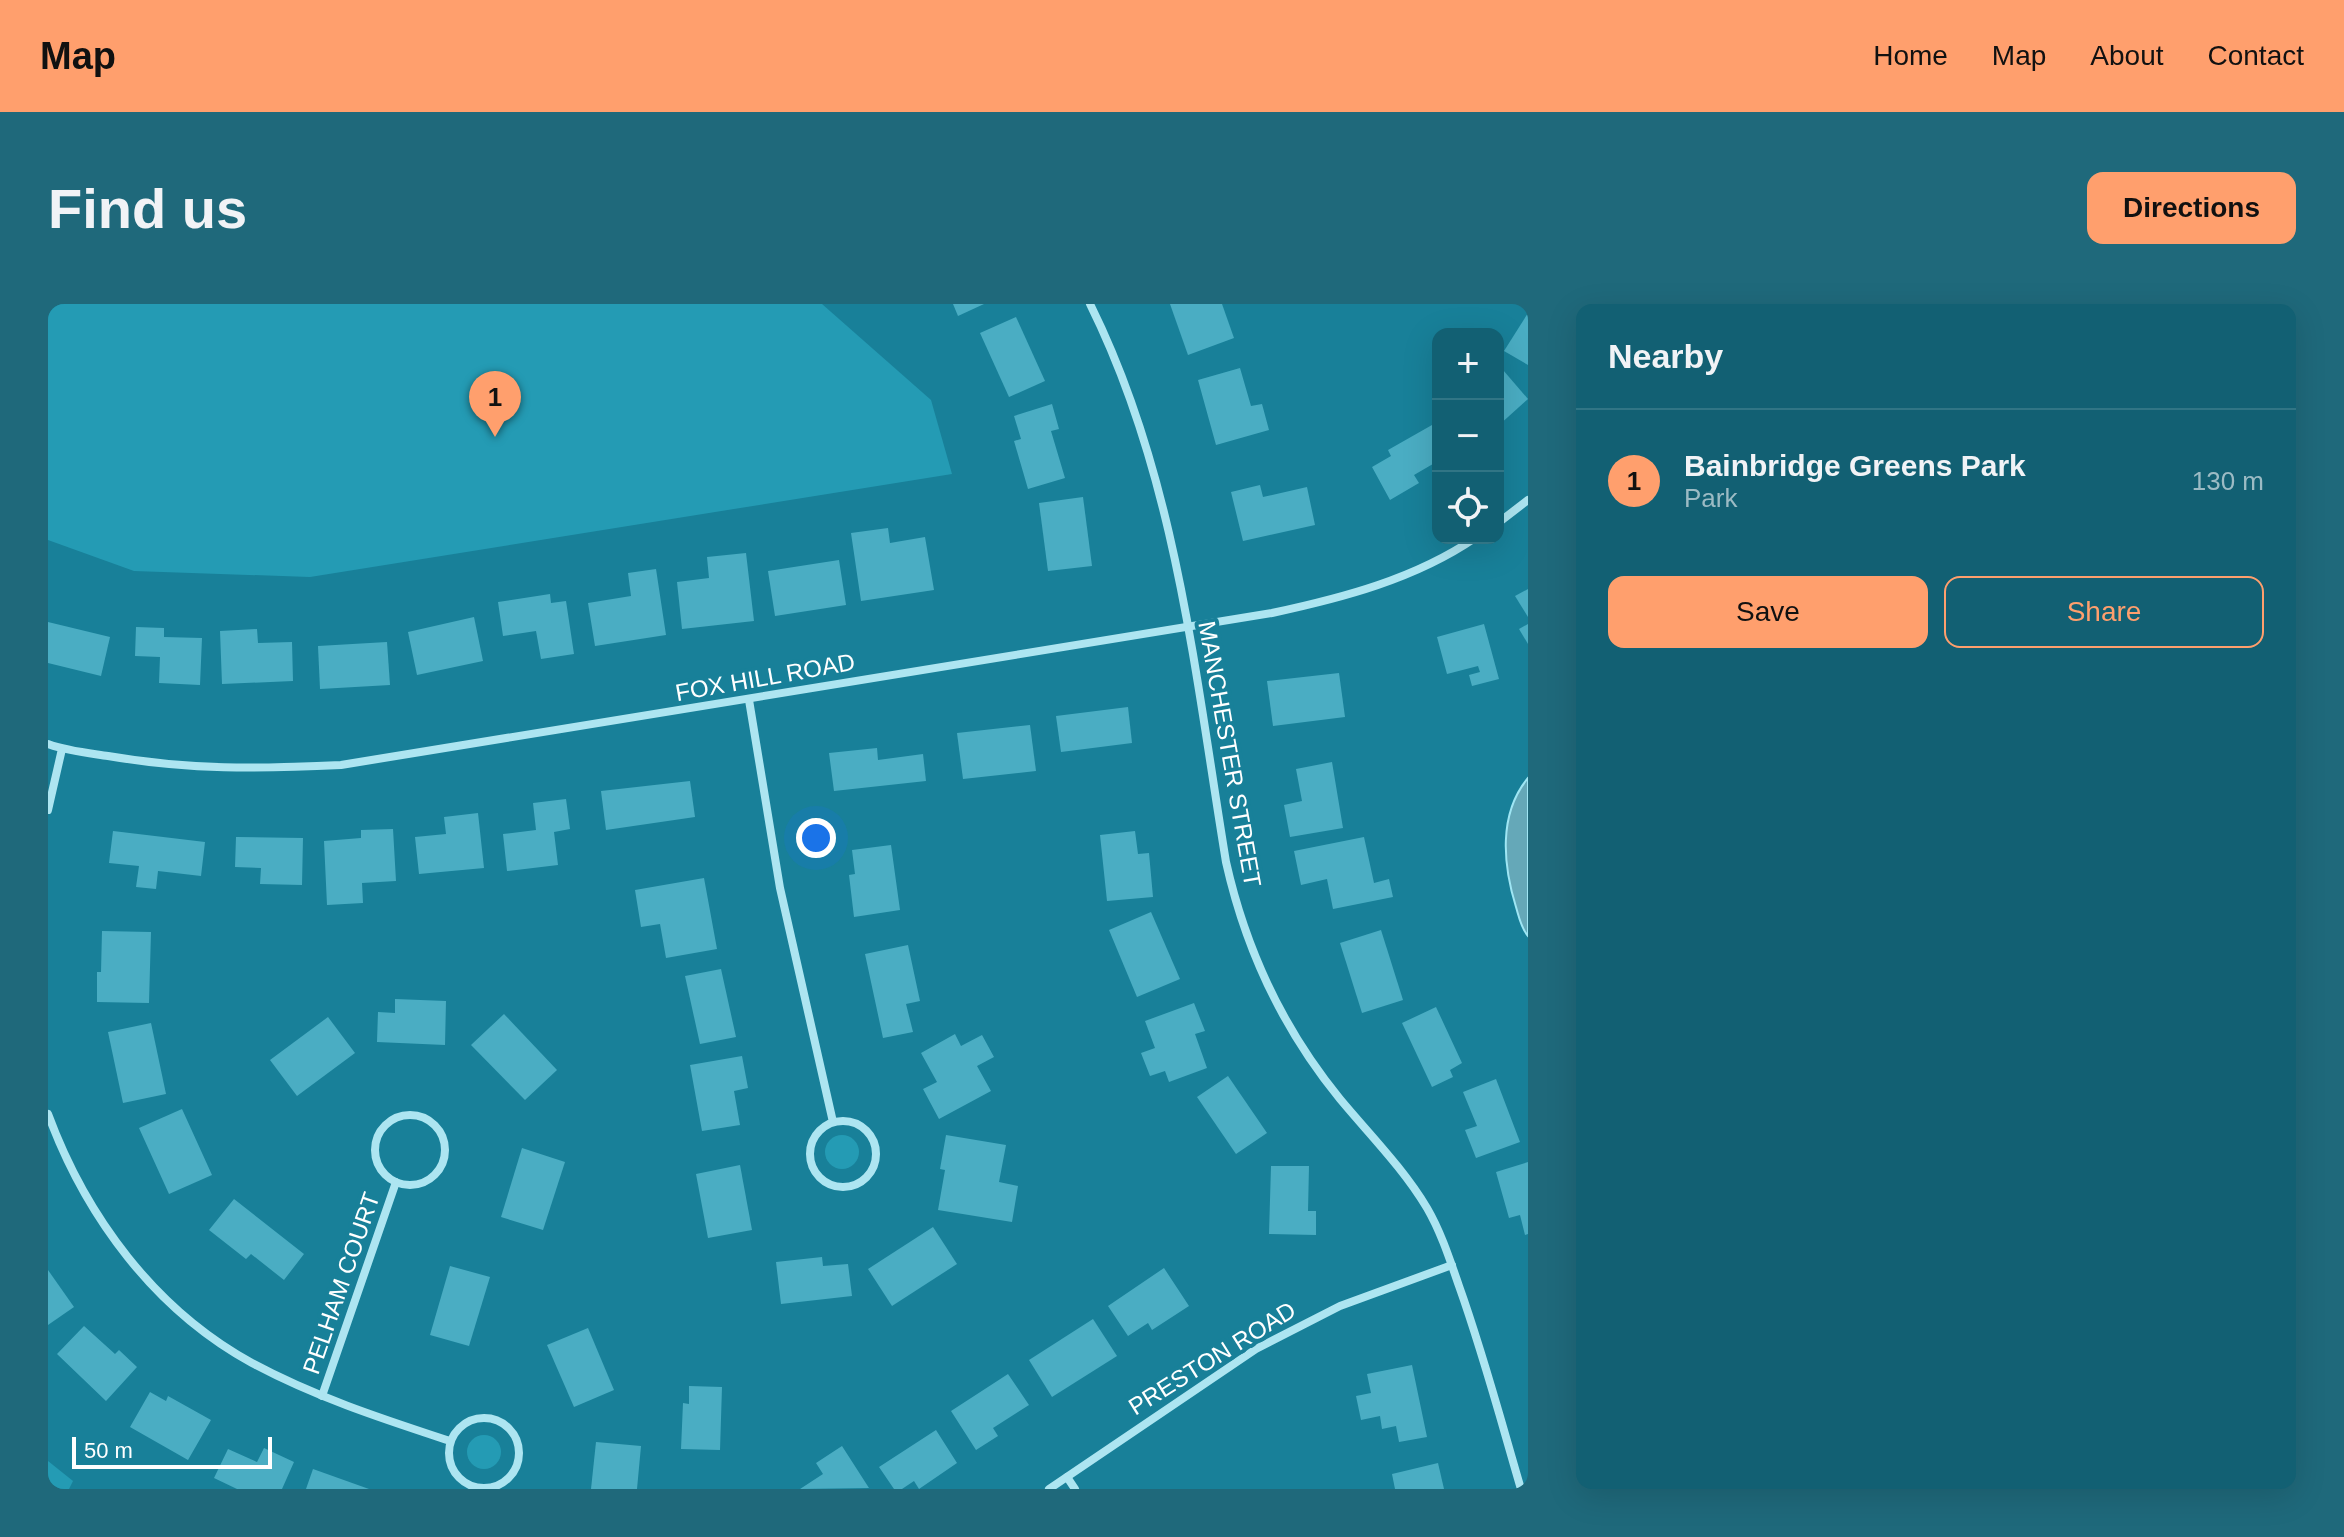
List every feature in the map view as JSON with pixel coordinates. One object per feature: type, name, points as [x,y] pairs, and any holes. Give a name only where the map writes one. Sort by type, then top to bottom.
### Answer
[{"type":"street","name":"MANCHESTER STREET","points":[[1090,304],[1118,367],[1151,461],[1177,566],[1226,862],[1235,900],[1267,989],[1298,1043],[1339,1098],[1391,1157],[1426,1206],[1452,1265],[1474,1327],[1521,1489]]},
{"type":"street","points":[[1504,518],[1528,500]]},
{"type":"street","name":"FOX HILL ROAD","points":[[48,744],[62,749],[195,767],[250,770],[341,765],[749,700],[1320,603],[1429,564],[1464,544]]},
{"type":"street","points":[[749,700],[780,888],[833,1122]]},
{"type":"street","points":[[48,810],[62,749]]},
{"type":"street","points":[[48,1114],[62,1151],[89,1204],[119,1248],[149,1283],[204,1332],[249,1362],[322,1396],[450,1441]]},
{"type":"street","name":"PELHAM COURT","points":[[419,1116],[438,1129],[443,1138],[443,1161],[429,1179],[408,1185],[396,1182],[379,1167],[375,1156],[379,1134],[396,1118],[419,1116]]},
{"type":"street","points":[[833,1122],[855,1123],[871,1137],[876,1158],[873,1168],[858,1183],[847,1186],[826,1182],[812,1166],[811,1145],[823,1127],[833,1122]]},
{"type":"street","name":"PELHAM COURT","points":[[322,1396],[396,1182]]},
{"type":"street","name":"PRESTON ROAD","points":[[1049,1489],[1256,1349],[1340,1306],[1452,1265]]},
{"type":"street","points":[[474,1418],[496,1419],[514,1433],[518,1443],[518,1465],[504,1482],[494,1487],[472,1486],[454,1473],[450,1462],[450,1441],[456,1431],[474,1418]]},
{"type":"street","points":[[1067,1477],[1075,1489]]},
{"type":"shaded area","points":[[48,304],[822,304],[931,400],[952,474],[310,577],[134,571],[48,540]]},
{"type":"shaded area","points":[[1528,778],[1528,936],[1520,922],[1508,874],[1506,840],[1512,807]]},
{"type":"shaded area","points":[[842,1135],[854,1140],[859,1152],[854,1164],[842,1169],[830,1164],[825,1152],[830,1140]]},
{"type":"shaded area","points":[[484,1435],[496,1440],[501,1452],[496,1464],[484,1469],[472,1464],[467,1452],[472,1440]]},
{"type":"shaded area","points":[[48,1461],[73,1481],[69,1489],[48,1489]]},
{"type":"building","points":[[953,304],[984,304],[958,316]]},
{"type":"building","points":[[1170,304],[1222,304],[1234,338],[1188,355]]},
{"type":"building","points":[[1528,313],[1528,365],[1504,351]]},
{"type":"building","points":[[1016,317],[1045,381],[1009,397],[980,333]]},
{"type":"building","points":[[1240,368],[1251,406],[1262,404],[1269,430],[1216,445],[1198,380]]},
{"type":"building","points":[[1504,371],[1528,399],[1504,421]]},
{"type":"building","points":[[1052,404],[1059,429],[1051,431],[1065,478],[1028,489],[1014,441],[1021,439],[1014,416]]},
{"type":"building","points":[[1432,425],[1432,464],[1414,475],[1419,483],[1390,500],[1372,467],[1391,456],[1388,450]]},
{"type":"building","points":[[1260,485],[1263,497],[1307,487],[1315,525],[1243,541],[1231,492]]},
{"type":"building","points":[[1083,497],[1092,566],[1048,571],[1039,503]]},
{"type":"building","points":[[888,528],[890,543],[925,537],[934,590],[861,601],[851,533]]},
{"type":"building","points":[[746,553],[754,621],[682,629],[677,582],[709,578],[707,557]]},
{"type":"building","points":[[839,560],[846,605],[775,616],[768,571]]},
{"type":"building","points":[[656,569],[666,635],[595,646],[588,603],[631,596],[628,573]]},
{"type":"building","points":[[1528,589],[1528,617],[1515,596]]},
{"type":"building","points":[[550,594],[551,603],[566,601],[574,654],[541,659],[536,631],[503,636],[498,602]]},
{"type":"building","points":[[474,617],[483,661],[417,675],[408,632]]},
{"type":"building","points":[[48,622],[110,637],[101,676],[48,663]]},
{"type":"building","points":[[1484,624],[1499,679],[1472,686],[1469,675],[1480,672],[1478,666],[1447,674],[1437,637]]},
{"type":"building","points":[[1528,624],[1528,644],[1519,629]]},
{"type":"building","points":[[136,627],[164,628],[164,637],[202,638],[200,685],[159,683],[160,657],[135,656]]},
{"type":"building","points":[[257,629],[258,643],[292,642],[293,681],[222,684],[220,631]]},
{"type":"building","points":[[387,642],[390,685],[320,689],[318,646]]},
{"type":"building","points":[[1339,673],[1345,717],[1273,726],[1267,681]]},
{"type":"building","points":[[1128,707],[1132,743],[1061,752],[1056,716]]},
{"type":"building","points":[[1030,725],[1036,771],[963,779],[957,733]]},
{"type":"building","points":[[877,748],[878,760],[923,754],[926,781],[834,791],[829,753]]},
{"type":"building","points":[[1332,762],[1343,828],[1290,837],[1284,805],[1302,801],[1296,769]]},
{"type":"building","points":[[690,781],[695,817],[606,830],[601,791]]},
{"type":"building","points":[[566,799],[570,829],[554,832],[558,865],[507,871],[503,834],[536,830],[533,803]]},
{"type":"building","points":[[478,813],[484,868],[419,874],[415,837],[446,834],[444,817]]},
{"type":"building","points":[[393,829],[396,881],[362,883],[363,903],[327,905],[324,841],[361,838],[361,830]]},
{"type":"building","points":[[113,831],[205,842],[201,876],[158,871],[156,889],[136,887],[139,866],[109,863]]},
{"type":"building","points":[[1135,831],[1138,854],[1149,853],[1153,897],[1107,901],[1100,835]]},
{"type":"building","points":[[236,837],[303,838],[302,885],[260,884],[261,868],[235,867]]},
{"type":"building","points":[[1364,837],[1374,883],[1389,879],[1393,897],[1333,909],[1327,879],[1301,885],[1294,851]]},
{"type":"building","points":[[891,845],[900,910],[854,917],[849,875],[855,874],[852,850]]},
{"type":"building","points":[[704,878],[717,949],[666,958],[660,924],[641,927],[635,890]]},
{"type":"building","points":[[1151,912],[1180,979],[1137,997],[1109,930]]},
{"type":"building","points":[[1381,930],[1403,1000],[1362,1013],[1340,943]]},
{"type":"building","points":[[102,931],[151,932],[149,1003],[97,1002]]},
{"type":"building","points":[[908,945],[920,1001],[906,1004],[913,1032],[883,1038],[865,954]]},
{"type":"building","points":[[721,969],[736,1037],[700,1044],[685,976]]},
{"type":"building","points":[[395,999],[446,1001],[445,1045],[377,1042],[378,1012],[395,1013]]},
{"type":"building","points":[[1194,1003],[1205,1031],[1195,1034],[1207,1068],[1169,1082],[1165,1071],[1150,1076],[1141,1053],[1155,1048],[1145,1021]]},
{"type":"building","points":[[1436,1007],[1462,1063],[1450,1070],[1453,1077],[1432,1087],[1402,1023]]},
{"type":"building","points":[[504,1014],[557,1070],[525,1100],[471,1045]]},
{"type":"building","points":[[328,1017],[355,1053],[297,1096],[270,1060]]},
{"type":"building","points":[[151,1023],[166,1094],[123,1103],[108,1032]]},
{"type":"building","points":[[955,1034],[961,1046],[982,1035],[994,1057],[977,1066],[991,1091],[939,1119],[923,1089],[937,1082],[921,1053]]},
{"type":"building","points":[[742,1056],[748,1088],[734,1091],[740,1125],[702,1131],[690,1065]]},
{"type":"building","points":[[1228,1076],[1267,1133],[1236,1154],[1197,1097]]},
{"type":"building","points":[[1496,1079],[1520,1142],[1476,1158],[1465,1130],[1477,1126],[1463,1092]]},
{"type":"building","points":[[182,1109],[212,1175],[169,1194],[139,1128]]},
{"type":"building","points":[[946,1135],[1006,1145],[999,1182],[1018,1186],[1012,1222],[938,1210],[945,1170],[940,1169]]},
{"type":"building","points":[[522,1148],[565,1162],[543,1230],[501,1217]]},
{"type":"building","points":[[1528,1162],[1528,1234],[1525,1235],[1520,1215],[1509,1218],[1496,1172]]},
{"type":"building","points":[[740,1165],[752,1230],[708,1238],[696,1174]]},
{"type":"building","points":[[1271,1166],[1309,1166],[1308,1211],[1316,1211],[1316,1235],[1269,1234]]},
{"type":"building","points":[[234,1199],[304,1254],[284,1280],[251,1254],[246,1259],[209,1230]]},
{"type":"building","points":[[933,1227],[957,1264],[892,1306],[868,1269]]},
{"type":"building","points":[[822,1257],[823,1266],[848,1264],[852,1296],[781,1304],[776,1262]]},
{"type":"building","points":[[450,1266],[490,1277],[469,1346],[430,1335]]},
{"type":"building","points":[[1164,1268],[1189,1306],[1152,1330],[1148,1323],[1128,1336],[1108,1306]]},
{"type":"building","points":[[48,1270],[74,1307],[48,1325]]},
{"type":"building","points":[[1093,1319],[1117,1356],[1052,1397],[1029,1360]]},
{"type":"building","points":[[84,1326],[115,1354],[119,1350],[137,1367],[106,1401],[57,1354]]},
{"type":"building","points":[[588,1328],[614,1390],[574,1407],[547,1345]]},
{"type":"building","points":[[1412,1365],[1427,1437],[1399,1442],[1396,1426],[1382,1429],[1380,1416],[1361,1420],[1356,1396],[1371,1393],[1367,1374]]},
{"type":"building","points":[[1008,1374],[1029,1405],[993,1428],[998,1436],[976,1450],[951,1411]]},
{"type":"building","points":[[689,1386],[722,1387],[720,1450],[681,1449],[683,1403],[689,1404]]},
{"type":"building","points":[[150,1392],[166,1401],[168,1396],[211,1420],[188,1460],[130,1427]]},
{"type":"building","points":[[936,1430],[957,1463],[919,1489],[914,1481],[902,1489],[894,1489],[879,1467]]},
{"type":"building","points":[[596,1442],[641,1446],[637,1489],[591,1489]]},
{"type":"building","points":[[842,1446],[869,1488],[800,1489],[823,1474],[816,1463]]},
{"type":"building","points":[[264,1448],[294,1462],[282,1489],[237,1489],[214,1478],[228,1449],[257,1462]]},
{"type":"building","points":[[1438,1463],[1444,1489],[1395,1489],[1392,1474]]},
{"type":"building","points":[[313,1469],[369,1489],[306,1489]]},
{"type":"place","name":"Bainbridge Greens Park","points":[[495,437]]}]
